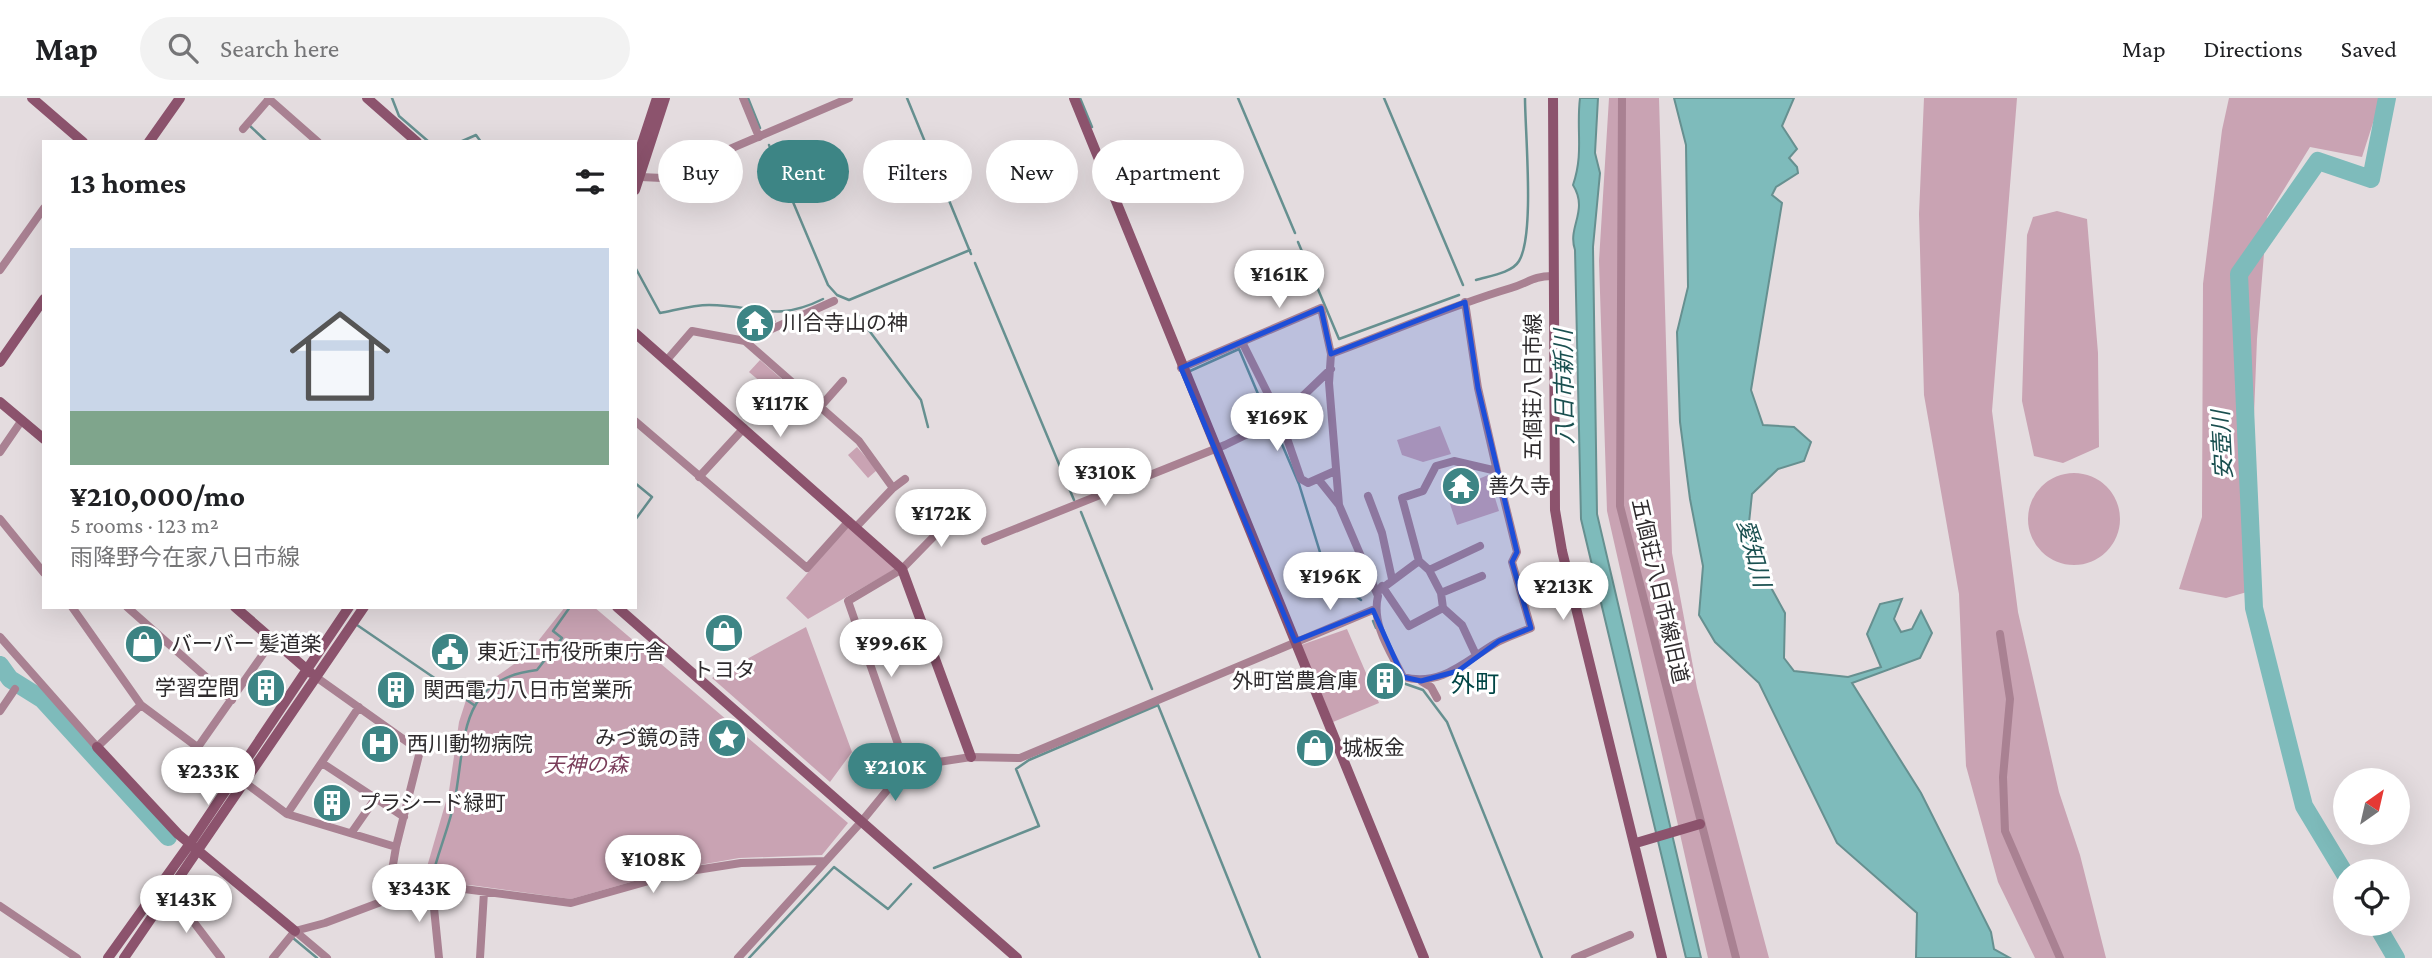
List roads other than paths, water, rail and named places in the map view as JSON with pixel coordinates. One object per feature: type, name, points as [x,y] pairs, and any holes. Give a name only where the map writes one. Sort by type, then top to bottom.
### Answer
[{"type":"street","points":[[32,98],[81,140]]},
{"type":"street","points":[[150,140],[180,98]]},
{"type":"street","points":[[368,98],[414,140]]},
{"type":"street","points":[[637,158],[657,98]]},
{"type":"street","points":[[637,186],[665,98]]},
{"type":"street","points":[[743,98],[759,137]]},
{"type":"street","points":[[641,177],[662,178],[849,98]]},
{"type":"street","points":[[1074,98],[1181,368],[1424,958]]},
{"type":"street","name":"五個荘八日市線","points":[[1553,98],[1555,510],[1609,747],[1640,842],[1662,958]]},
{"type":"street","name":"五個荘八日市線旧道","points":[[1622,98],[1618,454],[1620,506],[1695,826],[1736,958]]},
{"type":"street","points":[[243,129],[269,99],[316,140]]},
{"type":"street","points":[[0,270],[42,211]]},
{"type":"street","points":[[1331,354],[1465,302],[1518,286],[1535,276],[1552,276]]},
{"type":"street","points":[[745,341],[834,301]]},
{"type":"street","points":[[1,360],[42,302]]},
{"type":"street","points":[[1421,681],[1438,674],[1458,671],[1476,655],[1499,641],[1531,628],[1512,562],[1517,552],[1478,388],[1465,302]]},
{"type":"street","points":[[1181,368],[1321,308],[1331,354],[1329,383],[1339,505]]},
{"type":"street","points":[[666,361],[692,331],[745,341],[859,441],[893,488]]},
{"type":"street","points":[[637,335],[902,569],[971,757]]},
{"type":"street","points":[[1242,342],[1280,418],[1301,479],[1308,483],[1335,471]]},
{"type":"street","points":[[985,541],[1214,447],[1226,445],[1280,418],[1331,369]]},
{"type":"street","points":[[820,407],[843,381]]},
{"type":"street","points":[[0,402],[42,437]]},
{"type":"street","points":[[0,452],[22,420]]},
{"type":"street","points":[[637,423],[807,568],[852,524],[905,479]]},
{"type":"street","points":[[699,477],[744,428]]},
{"type":"street","points":[[1476,655],[1462,625],[1443,608],[1441,593],[1429,570],[1419,561],[1402,499],[1423,491],[1436,466],[1454,461],[1497,471]]},
{"type":"street","points":[[1319,480],[1339,505],[1378,596]]},
{"type":"street","points":[[1368,496],[1382,533],[1392,579]]},
{"type":"street","points":[[906,766],[848,601],[902,569],[943,527],[967,513]]},
{"type":"street","points":[[0,519],[42,571]]},
{"type":"street","points":[[1429,570],[1480,546]]},
{"type":"street","points":[[1419,561],[1382,586],[1375,609],[1381,633],[1403,677],[1421,681],[1431,687],[1437,698]]},
{"type":"street","points":[[1441,593],[1482,576]]},
{"type":"street","points":[[1382,586],[1409,626],[1443,608]]},
{"type":"street","points":[[129,609],[232,700]]},
{"type":"street","points":[[237,609],[316,677],[420,751],[396,847],[387,900]]},
{"type":"street","points":[[124,958],[166,896],[234,775],[348,609]]},
{"type":"street","points":[[108,958],[244,782],[363,609]]},
{"type":"street","points":[[619,609],[1017,958]]},
{"type":"street","points":[[738,958],[862,821],[906,766],[971,757],[1020,758],[1375,609]]},
{"type":"street","points":[[75,611],[141,705],[287,814],[352,831],[396,847]]},
{"type":"street","points":[[2000,634],[2010,699],[2003,777],[2005,831],[2035,906],[2060,958]]},
{"type":"street","points":[[0,637],[97,747],[193,848],[327,958]]},
{"type":"street","points":[[198,747],[273,640]]},
{"type":"street","points":[[0,710],[15,689]]},
{"type":"street","points":[[97,747],[141,705]]},
{"type":"street","points":[[287,814],[359,707]]},
{"type":"street","points":[[322,763],[404,817]]},
{"type":"street","points":[[352,831],[375,799]]},
{"type":"street","points":[[1640,842],[1695,826]]},
{"type":"street","points":[[273,958],[295,931],[413,890],[432,888],[484,892],[571,903],[677,873],[741,863],[825,861]]},
{"type":"street","points":[[432,888],[439,958]]},
{"type":"street","points":[[480,958],[484,892]]},
{"type":"street","points":[[166,896],[186,912],[222,958]]},
{"type":"street","points":[[0,906],[77,958]]},
{"type":"street","points":[[1575,958],[1630,935]]},
{"type":"water","name":"八日市新川","points":[[1580,98],[1598,98],[1595,153],[1600,173],[1593,247],[1597,514],[1701,958],[1686,958],[1581,519],[1573,242],[1579,211],[1573,185],[1579,152]]},
{"type":"water","name":"愛知川","points":[[1674,98],[1794,98],[1782,126],[1797,149],[1789,158],[1797,167],[1798,173],[1776,187],[1772,195],[1782,203],[1751,390],[1763,425],[1794,427],[1811,442],[1804,461],[1778,469],[1752,494],[1749,523],[1763,573],[1785,613],[1784,658],[1794,671],[1848,677],[1881,667],[1867,634],[1880,604],[1902,599],[1894,619],[1901,632],[1912,629],[1921,611],[1932,633],[1920,658],[1852,683],[1921,793],[1991,932],[1994,949],[2010,958],[1916,958],[1917,913],[1837,843],[1759,683],[1715,642],[1699,615],[1703,566],[1690,499],[1680,422],[1677,332],[1688,287],[1686,145]]},
{"type":"waterway","points":[[392,98],[399,116],[427,140]]},
{"type":"waterway","points":[[748,98],[760,128]]},
{"type":"waterway","points":[[907,98],[971,254]]},
{"type":"waterway","points":[[1080,98],[1092,127]]},
{"type":"waterway","points":[[1238,98],[1295,233]]},
{"type":"waterway","points":[[1384,98],[1463,285]]},
{"type":"waterway","points":[[1476,280],[1500,274],[1516,265],[1524,248],[1528,207],[1525,98]]},
{"type":"waterway","name":"安壺川","points":[[2336,859],[2304,806],[2254,608],[2239,274],[2318,161],[2371,179],[2387,98]]},
{"type":"waterway","points":[[249,125],[265,140]]},
{"type":"waterway","points":[[465,140],[476,135],[480,140]]},
{"type":"waterway","points":[[793,203],[828,285],[837,295],[849,300],[970,250]]},
{"type":"waterway","points":[[1298,242],[1339,339],[1459,295]]},
{"type":"waterway","points":[[975,263],[1074,500]]},
{"type":"waterway","points":[[637,271],[660,313],[709,305],[766,311],[792,310],[823,299]]},
{"type":"waterway","points":[[856,313],[921,400],[928,427]]},
{"type":"waterway","points":[[1190,371],[1239,349],[1261,401]]},
{"type":"waterway","points":[[1269,414],[1299,484],[1323,562],[1338,583],[1361,600]]},
{"type":"waterway","points":[[637,485],[652,497],[637,517]]},
{"type":"waterway","points":[[1081,512],[1152,689]]},
{"type":"waterway","points":[[431,882],[455,799],[470,715],[479,699],[492,686],[511,676],[537,670],[562,638],[553,631],[569,609]]},
{"type":"waterway","points":[[1373,621],[1376,628]]},
{"type":"waterway","points":[[357,625],[474,705]]},
{"type":"waterway","points":[[1391,663],[1400,682],[1423,690],[1447,722],[1542,958]]},
{"type":"waterway","points":[[0,665],[10,679],[42,699],[168,837]]},
{"type":"waterway","points":[[934,868],[1039,826],[1016,769],[1029,760],[1158,705],[1260,958]]},
{"type":"waterway","points":[[749,958],[834,867],[888,909],[911,884]]},
{"type":"waterway","name":"安壺川","points":[[2383,936],[2396,958]]},
{"type":"waterway","points":[[293,938],[317,958]]},
{"type":"place","name":"川合寺山の神","points":[[755,323]]},
{"type":"place","name":"善久寺","points":[[1461,486]]},
{"type":"place","name":"トヨタ","points":[[724,633]]},
{"type":"place","name":"バーバー 髪道楽","points":[[144,644]]},
{"type":"place","name":"東近江市役所東庁舎","points":[[450,652]]},
{"type":"place","name":"外町営農倉庫","points":[[1385,681]]},
{"type":"place","name":"学習空間","points":[[266,688]]},
{"type":"place","name":"関西電力八日市営業所","points":[[396,690]]},
{"type":"place","name":"みづ鏡の詩","points":[[727,738]]},
{"type":"place","name":"西川動物病院","points":[[380,744]]},
{"type":"place","name":"城板金","points":[[1315,748]]},
{"type":"place","name":"プラシード緑町","points":[[332,803]]},
{"type":"district","name":"外町","points":[[1475,683]]},
{"type":"park label","name":"天神の森","points":[[586,765]]}]
